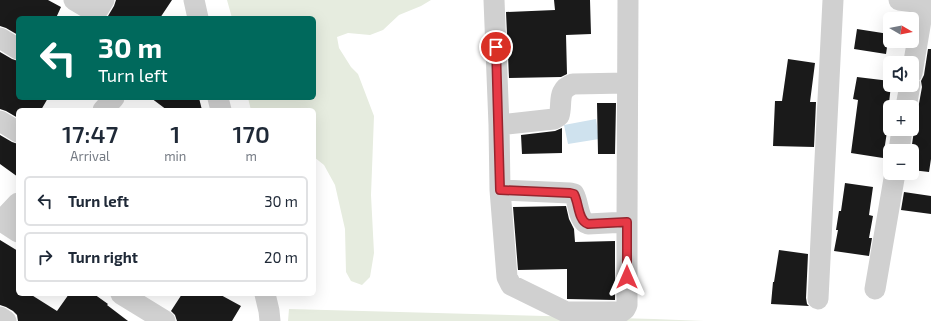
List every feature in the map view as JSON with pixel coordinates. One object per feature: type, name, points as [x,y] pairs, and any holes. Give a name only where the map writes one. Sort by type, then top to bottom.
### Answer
[{"type":"street","points":[[74,0],[101,10]]},
{"type":"street","points":[[494,0],[500,190],[507,277],[511,285],[564,311],[570,312],[621,312],[627,305],[628,0]]},
{"type":"street","points":[[818,299],[833,0]]},
{"type":"street","points":[[913,56],[918,2]]},
{"type":"street","points":[[0,38],[16,48]]},
{"type":"street","points":[[499,125],[554,119],[559,116],[561,95],[564,89],[573,84],[627,83]]},
{"type":"street","points":[[0,121],[16,131]]},
{"type":"street","points":[[875,289],[894,180]]},
{"type":"street","points":[[500,190],[574,194],[584,223],[627,222]]},
{"type":"street","points":[[6,225],[16,207]]},
{"type":"street","points":[[124,296],[165,321]]},
{"type":"street","points":[[265,296],[270,321]]},
{"type":"street","points":[[0,317],[6,321]]},
{"type":"shaded area","points":[[227,0],[431,0],[399,15],[383,30],[370,35],[348,33],[337,37],[339,48],[351,67],[358,74],[374,116],[371,195],[374,253],[370,277],[362,285],[351,281],[346,272],[345,229],[335,185],[324,165],[316,159],[316,108],[250,108],[248,100],[316,100],[316,16],[231,16]]},
{"type":"shaded area","points":[[289,309],[654,319],[704,321],[288,321]]},
{"type":"water","points":[[596,119],[599,139],[568,144],[564,125]]},
{"type":"building","points":[[0,0],[48,0],[61,7],[57,16],[16,16],[16,34],[0,26]]},
{"type":"building","points":[[116,0],[172,0],[161,16],[108,16]]},
{"type":"building","points":[[554,0],[590,0],[591,34],[566,35],[567,74],[561,77],[509,78],[506,12],[555,10]]},
{"type":"building","points":[[857,29],[883,33],[883,48],[887,48],[886,54],[854,49]]},
{"type":"building","points":[[928,49],[931,49],[931,159],[929,172],[919,171],[919,144],[912,144],[913,136],[919,136],[919,104],[922,87],[921,81],[924,75]]},
{"type":"building","points":[[0,52],[16,60],[16,100],[47,100],[42,108],[16,108],[16,117],[0,109]]},
{"type":"building","points":[[788,59],[815,63],[810,102],[816,102],[814,147],[773,146],[775,101],[782,101]]},
{"type":"building","points":[[857,77],[883,80],[883,92],[890,92],[889,100],[883,100],[883,136],[886,136],[885,144],[883,144],[883,158],[851,153],[858,100],[853,99]]},
{"type":"building","points":[[154,100],[200,100],[202,108],[164,108]]},
{"type":"building","points":[[597,103],[616,103],[615,154],[598,154]]},
{"type":"building","points":[[562,128],[562,153],[522,154],[521,135],[555,131]]},
{"type":"building","points":[[0,135],[16,143],[16,176],[0,164]]},
{"type":"building","points":[[845,183],[873,187],[869,215],[873,216],[869,238],[872,238],[869,256],[834,251],[838,230],[836,230],[839,211],[841,211]]},
{"type":"building","points":[[904,192],[931,196],[931,214],[901,210]]},
{"type":"building","points":[[566,206],[569,219],[574,229],[575,242],[615,241],[615,300],[567,299],[567,269],[518,270],[513,207]]},
{"type":"building","points":[[0,240],[16,250],[16,296],[33,296],[57,311],[68,296],[97,296],[128,321],[18,321],[17,315],[13,311],[0,305]]},
{"type":"building","points":[[779,250],[808,254],[806,298],[809,306],[771,304],[773,282]]},
{"type":"building","points":[[181,296],[223,296],[241,306],[232,321],[177,321],[175,315],[171,311]]},
{"type":"route","points":[[496,47],[500,190],[574,194],[584,223],[627,222],[627,277]]}]
